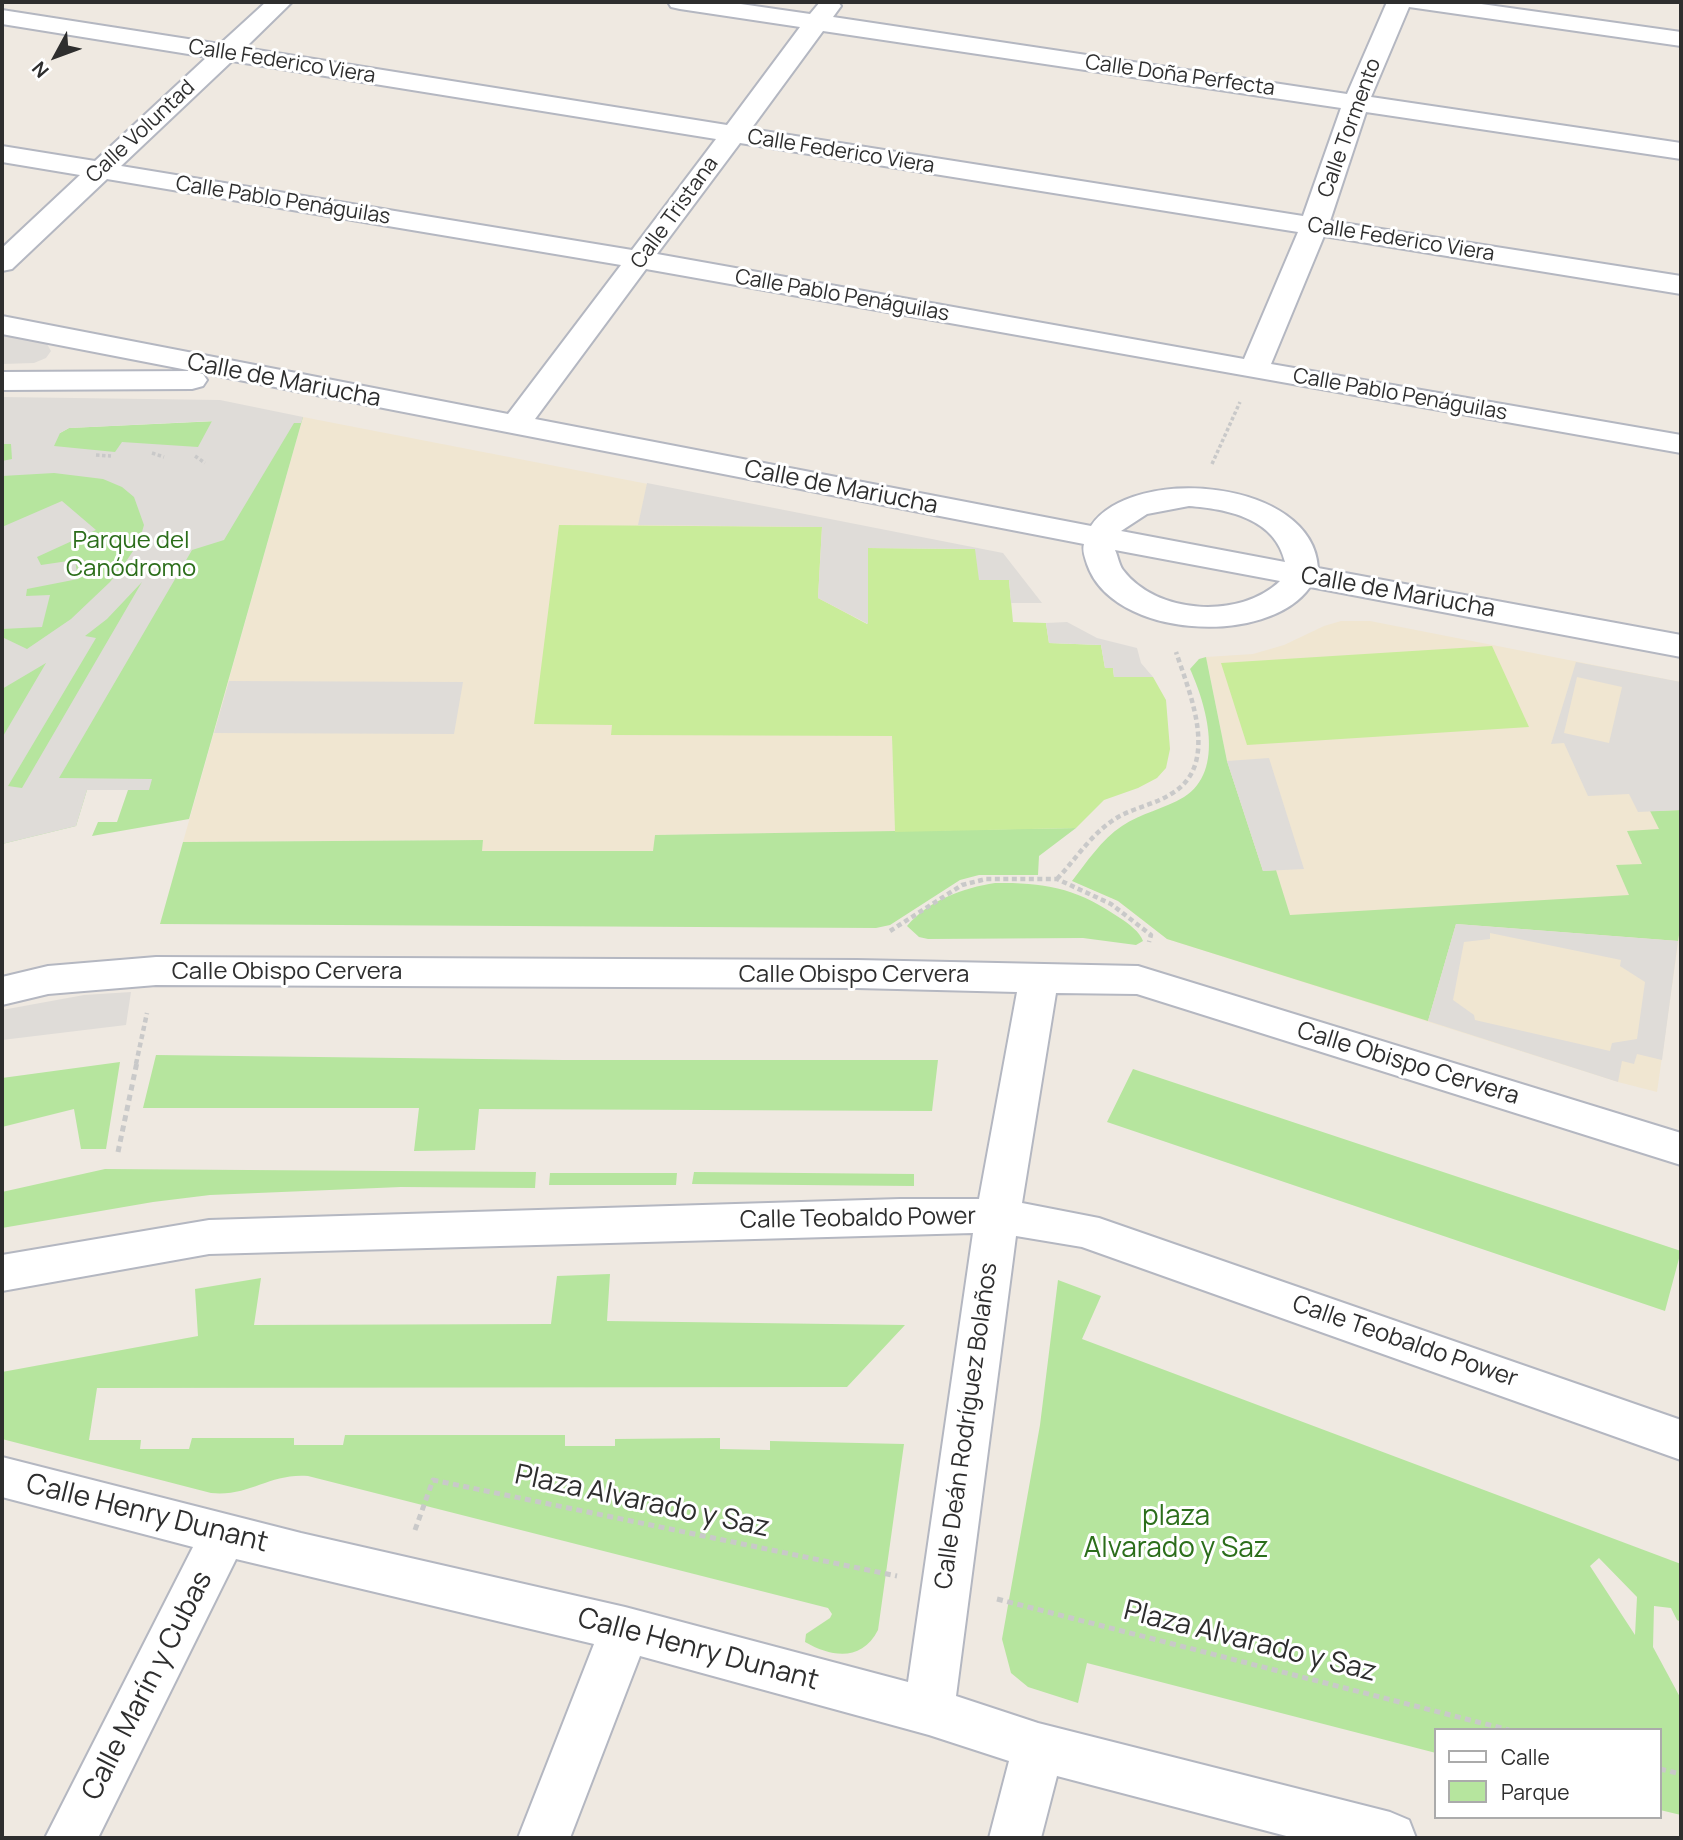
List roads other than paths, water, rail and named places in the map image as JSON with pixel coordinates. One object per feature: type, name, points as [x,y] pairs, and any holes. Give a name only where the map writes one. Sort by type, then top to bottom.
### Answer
[{"type":"street","name":"Calle Voluntad","points":[[2,263],[280,2]]},
{"type":"street","name":"Calle Doña Perfecta","points":[[680,2],[825,12],[1356,102],[1681,150]]},
{"type":"street","name":"Calle Tormento","points":[[1254,370],[1314,226],[1356,102],[1399,2]]},
{"type":"street","points":[[1417,2],[1681,39]]},
{"type":"street","name":"Calle Tristana","points":[[516,424],[642,260],[730,135],[825,12]]},
{"type":"street","name":"Calle Federico Viera","points":[[2,17],[1681,285]]},
{"type":"street","name":"Calle Pablo Penáguilas","points":[[2,154],[642,260],[1681,444]]},
{"type":"street","name":"Calle de Mariucha","points":[[2,325],[275,380],[1681,646]]},
{"type":"street","points":[[12,381],[40,375],[62,362],[71,347],[68,338]]},
{"type":"street","points":[[12,381],[275,380]]},
{"type":"street","points":[[1158,499],[1220,499],[1249,507],[1274,520],[1292,537],[1301,556],[1300,575],[1287,594],[1263,609],[1232,617],[1196,618],[1160,611],[1130,597],[1109,579],[1098,558],[1100,537],[1112,520],[1132,507],[1158,499]]},
{"type":"street","name":"Calle Obispo Cervera","points":[[2,991],[48,980],[156,971],[1039,976],[1138,980],[1681,1149]]},
{"type":"street","name":"Calle Deán Rodríguez Bolaños","points":[[929,1711],[998,1216],[1039,976]]},
{"type":"street","name":"Calle Teobaldo Power","points":[[2,1273],[209,1237],[900,1216],[998,1216],[1084,1230],[1681,1440]]},
{"type":"street","name":"Calle Henry Dunant","points":[[2,1477],[224,1534],[625,1629],[929,1711],[1038,1747],[1390,1838]]},
{"type":"street","name":"Calle Marín y Cubas","points":[[71,1838],[224,1534]]},
{"type":"street","points":[[544,1838],[625,1629]]},
{"type":"street","points":[[1015,1838],[1038,1747]]},
{"type":"park label","name":"Parque del Canódromo","points":[[131,555]]},
{"type":"park label","name":"plaza Alvarado y Saz","points":[[1176,1533]]}]
